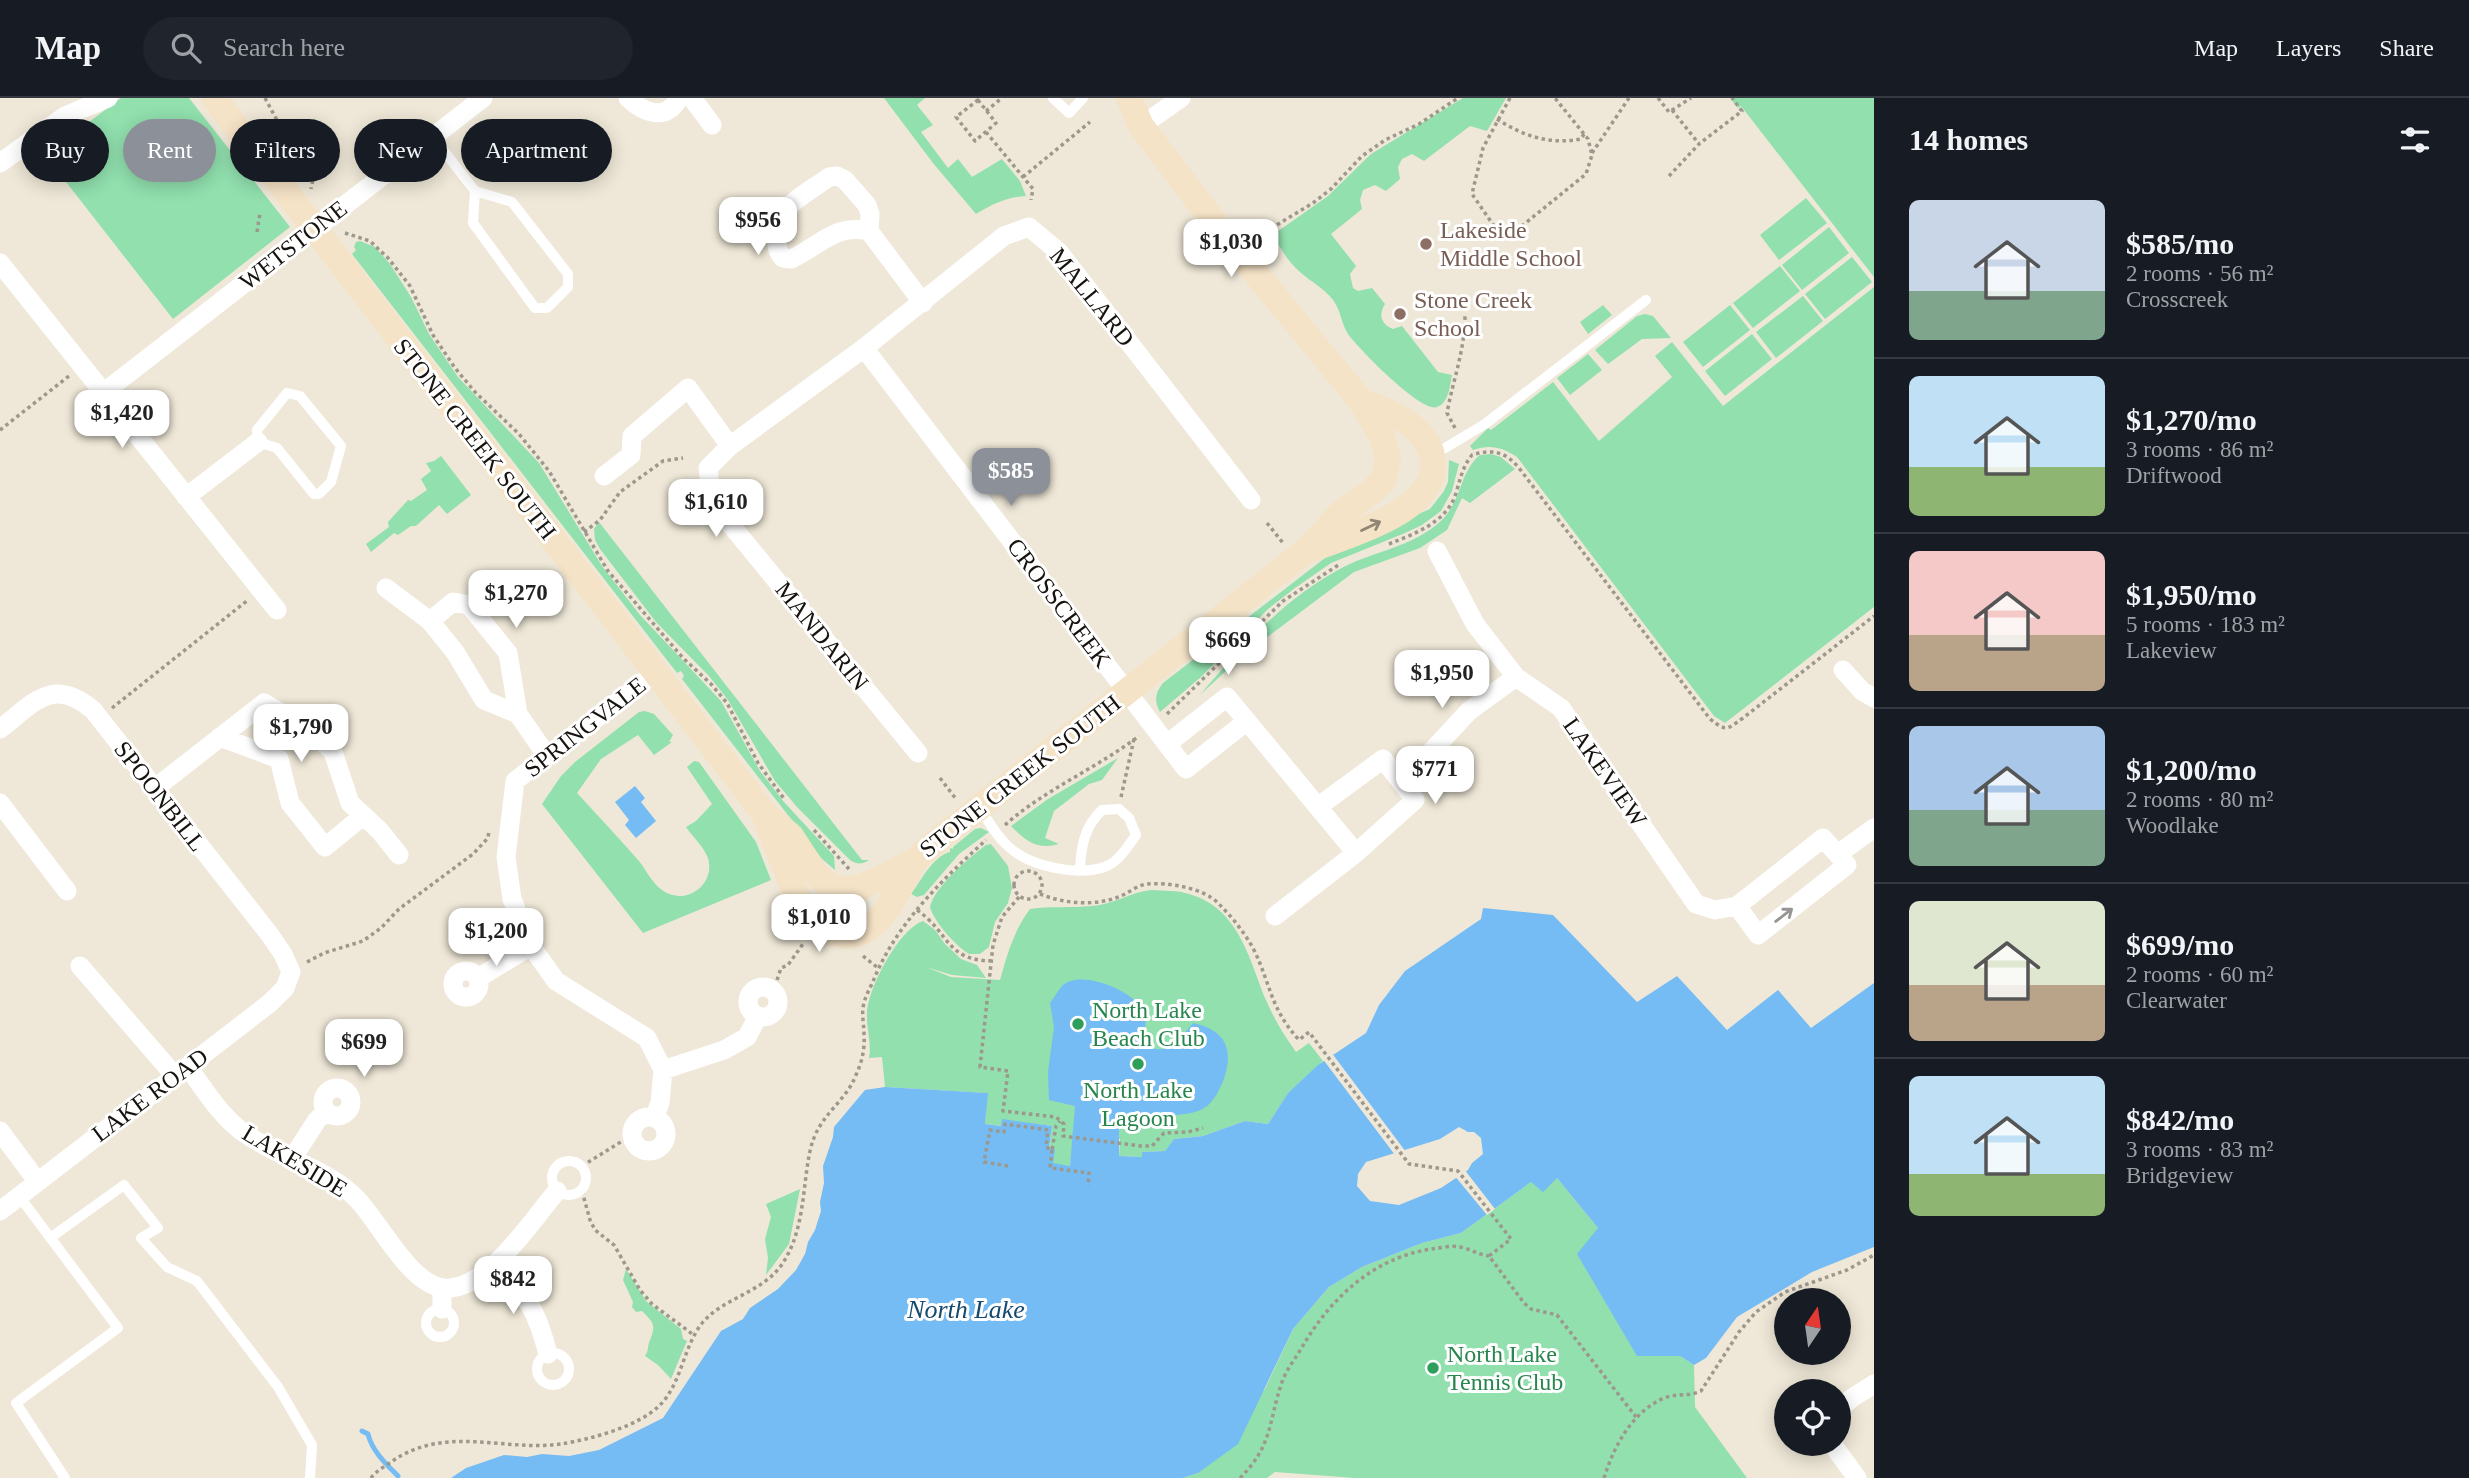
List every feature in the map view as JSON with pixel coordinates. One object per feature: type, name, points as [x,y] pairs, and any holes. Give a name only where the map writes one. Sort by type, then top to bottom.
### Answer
[{"type":"street","points":[[0,163],[65,116],[108,98]]},
{"type":"street","name":"STONE CREEK SOUTH","points":[[214,98],[763,812],[791,836],[817,876],[836,889],[859,888],[914,861]]},
{"type":"street","name":"WETSTONE","points":[[447,126],[483,98]]},
{"type":"street","points":[[628,98],[641,110],[662,114],[671,109],[679,98]]},
{"type":"street","points":[[692,98],[712,125]]},
{"type":"street","points":[[1108,98],[1141,126],[1222,231],[1361,401],[1382,438],[1388,457],[1384,479],[1370,493],[1296,548]]},
{"type":"street","points":[[1129,98],[1141,126]]},
{"type":"street","points":[[1141,126],[1181,98]]},
{"type":"street","points":[[869,231],[842,229],[791,259],[783,258],[778,253],[775,230],[780,214],[829,177],[837,176],[845,180],[867,205],[870,214],[869,231],[923,303]]},
{"type":"street","name":"WETSTONE","points":[[103,393],[374,182]]},
{"type":"street","name":"MALLARD","points":[[864,348],[1004,236],[1029,227],[1059,252],[1251,500]]},
{"type":"street","points":[[0,263],[277,610]]},
{"type":"street","name":"MANDARIN","points":[[864,348],[730,446],[708,468],[712,502],[918,753]]},
{"type":"street","name":"CROSSCREEK","points":[[864,348],[1127,692]]},
{"type":"street","points":[[604,475],[631,455],[632,436],[688,388],[730,446]]},
{"type":"street","points":[[1296,548],[1362,530],[1406,508],[1425,492],[1433,473],[1433,455],[1421,433],[1403,419],[1361,401]]},
{"type":"street","points":[[186,497],[258,442]]},
{"type":"street","name":"STONE CREEK SOUTH","points":[[763,812],[794,890],[814,926],[837,935],[858,934],[874,924],[893,901],[914,861],[968,804],[1127,692],[1296,548]]},
{"type":"street","points":[[1403,782],[1469,711],[1516,677],[1475,624],[1437,551]]},
{"type":"street","points":[[386,588],[430,621],[455,652],[484,700],[518,714]]},
{"type":"street","points":[[430,621],[453,602],[469,605],[508,653],[518,714],[548,756]]},
{"type":"street","points":[[1843,670],[1862,691],[1874,698]]},
{"type":"street","name":"SPRINGVALE","points":[[531,946],[512,899],[506,857],[515,781],[655,673]]},
{"type":"street","name":"LAKEVIEW","points":[[1516,677],[1561,708],[1696,904],[1715,910],[1737,906]]},
{"type":"street","points":[[1127,692],[1186,769],[1247,721]]},
{"type":"street","name":"SPOONBILL","points":[[0,729],[48,695],[65,693],[80,699],[100,718],[270,935],[291,972]]},
{"type":"street","points":[[1167,744],[1227,697],[1356,853]]},
{"type":"street","points":[[154,789],[264,703],[311,731],[333,752],[350,803],[380,831],[399,855]]},
{"type":"street","points":[[220,737],[279,759],[290,803],[325,847],[363,816]]},
{"type":"street","points":[[1275,916],[1356,853],[1415,800],[1383,759],[1319,806]]},
{"type":"street","points":[[0,803],[67,891]]},
{"type":"street","points":[[1838,854],[1874,828]]},
{"type":"street","points":[[1823,838],[1847,865],[1758,934],[1737,906],[1823,838]]},
{"type":"street","points":[[478,978],[531,946],[556,981],[647,1038],[663,1070],[660,1103],[654,1118]]},
{"type":"street","name":"LAKESIDE","points":[[80,966],[245,1135],[337,1182],[355,1198],[416,1276],[442,1288]]},
{"type":"street","name":"LAKE ROAD","points":[[0,1211],[270,1003],[285,988],[291,972]]},
{"type":"street","points":[[663,1070],[724,1050],[747,1037],[758,1016]]},
{"type":"street","points":[[292,1159],[317,1119],[326,1111]]},
{"type":"street","points":[[654,1118],[664,1127],[665,1140],[656,1149],[643,1150],[638,1147],[632,1135],[633,1129],[642,1119],[654,1118]]},
{"type":"street","points":[[0,1130],[37,1181]]},
{"type":"street","points":[[442,1309],[442,1288],[459,1287],[474,1282],[494,1266],[557,1191]]},
{"type":"street","points":[[494,1266],[521,1289],[540,1322],[548,1354]]},
{"type":"street","points":[[1851,1399],[1874,1384]]},
{"type":"street","points":[[1841,1456],[1857,1478]]},
{"type":"lane","points":[[1053,98],[1069,113],[1083,98]]},
{"type":"lane","points":[[447,155],[475,191],[512,202],[568,274],[568,287],[547,308],[535,308],[473,223],[475,191]]},
{"type":"lane","points":[[1433,455],[1485,424],[1646,300]]},
{"type":"lane","points":[[286,393],[300,396],[341,446],[331,482],[319,494],[314,494],[277,449],[258,442],[257,430],[286,393]]},
{"type":"lane","points":[[968,804],[1010,849],[1043,866],[1080,870],[1107,866],[1125,852],[1136,835],[1129,818],[1118,809],[1102,810],[1094,817],[1083,839],[1080,870]]},
{"type":"lane","points":[[570,1161],[582,1166],[587,1179],[582,1191],[569,1196],[557,1191],[552,1178],[557,1166],[570,1161]]},
{"type":"lane","points":[[50,1238],[124,1185],[158,1228],[141,1238],[167,1267],[197,1282],[278,1387],[312,1445],[310,1478]]},
{"type":"lane","points":[[19,1195],[118,1328],[16,1403],[65,1478]]},
{"type":"path","points":[[265,98],[291,146],[308,162],[314,174],[311,188],[316,192]]},
{"type":"path","points":[[986,111],[1002,98]]},
{"type":"path","points":[[1265,232],[1322,196],[1351,170],[1362,156],[1385,140],[1419,124],[1458,98]]},
{"type":"path","points":[[1510,98],[1483,148],[1472,194],[1494,226],[1512,234],[1587,174],[1592,153],[1629,98]]},
{"type":"path","points":[[1555,98],[1584,134],[1592,153]]},
{"type":"path","points":[[1658,98],[1669,112],[1691,98]]},
{"type":"path","points":[[1668,176],[1699,144],[1742,111],[1732,98]]},
{"type":"path","points":[[978,100],[986,111],[996,124],[975,141],[956,117],[978,100]]},
{"type":"path","points":[[1672,110],[1699,144]]},
{"type":"path","points":[[1497,119],[1516,131],[1552,141],[1581,139],[1584,134]]},
{"type":"path","points":[[1023,177],[1090,122]]},
{"type":"path","points":[[986,132],[1033,189],[1031,200]]},
{"type":"path","points":[[257,232],[260,213]]},
{"type":"path","points":[[343,232],[370,241],[388,258],[410,286],[433,335],[455,368],[475,392],[519,434],[549,471],[608,570],[683,658],[727,703],[758,763],[788,803]]},
{"type":"path","points":[[1465,315],[1463,348],[1447,414],[1472,455]]},
{"type":"path","points":[[0,430],[81,366]]},
{"type":"path","points":[[1385,546],[1434,523],[1445,512],[1454,499],[1465,464],[1472,455],[1494,451],[1505,454],[1512,459],[1652,646],[1710,719],[1722,729],[1728,729],[1743,718],[1874,616]]},
{"type":"path","points":[[584,531],[600,520],[620,492],[663,461],[682,458]]},
{"type":"path","points":[[1267,523],[1296,548]]},
{"type":"path","points":[[1162,717],[1283,601],[1339,564],[1350,560]]},
{"type":"path","points":[[100,718],[260,589]]},
{"type":"path","points":[[1009,822],[1141,734]]},
{"type":"path","points":[[1118,809],[1134,739]]},
{"type":"path","points":[[940,778],[968,804]]},
{"type":"path","points":[[291,972],[324,953],[363,941],[381,929],[399,909],[473,854],[488,838],[490,824]]},
{"type":"path","points":[[809,825],[850,870],[860,870]]},
{"type":"path","points":[[371,1478],[396,1458],[422,1447],[456,1441],[561,1444],[613,1431],[651,1412],[663,1401],[705,1320],[764,1283],[779,1267],[790,1248],[802,1209],[810,1149],[818,1126],[855,1079],[863,1058],[864,1001],[888,946],[949,873],[993,835]]},
{"type":"path","points":[[1024,871],[1040,877],[1040,894],[1030,900],[1019,897],[1014,883],[1018,874],[1024,871]]},
{"type":"path","points":[[1040,894],[1056,901],[1078,903],[1111,899],[1146,884],[1181,887],[1207,894],[1217,901],[1245,934],[1255,952],[1271,999],[1284,1024],[1299,1040],[1308,1032],[1409,1164],[1458,1171],[1511,1239],[1489,1256]]},
{"type":"path","points":[[1019,897],[1002,917],[997,928],[980,1067],[1008,1070],[1003,1111],[1056,1117],[1064,1125],[1063,1136],[1122,1144],[1152,1146],[1164,1133],[1203,1128]]},
{"type":"path","points":[[917,910],[937,927],[961,956],[976,961],[992,961]]},
{"type":"path","points":[[777,980],[781,968],[797,955],[804,942]]},
{"type":"path","points":[[863,956],[878,968]]},
{"type":"path","points":[[1060,1121],[1056,1126],[1050,1168],[1089,1173],[1088,1186]]},
{"type":"path","points":[[1008,1166],[984,1162],[990,1130],[1004,1132],[1005,1124],[1048,1130],[1046,1147],[1052,1150]]},
{"type":"path","points":[[582,1166],[632,1135]]},
{"type":"path","points":[[582,1191],[590,1220],[596,1230],[614,1245],[639,1290],[652,1304],[695,1336]]},
{"type":"path","points":[[1240,1478],[1256,1461],[1266,1442],[1283,1380],[1318,1320],[1346,1291],[1371,1271],[1392,1259],[1416,1251],[1458,1246],[1489,1256],[1524,1303],[1531,1309],[1557,1315],[1636,1417]]},
{"type":"path","points":[[1604,1478],[1612,1451],[1636,1417],[1661,1399],[1676,1395],[1692,1396],[1701,1391],[1739,1332],[1756,1312],[1785,1292],[1847,1270],[1874,1255]]},
{"type":"green space","points":[[121,98],[189,98],[205,119],[123,119],[123,182],[216,182],[216,132],[230,150],[230,182],[255,182],[290,227],[173,319],[66,182],[109,182],[109,119],[93,119]]},
{"type":"green space","points":[[884,98],[925,98],[917,105],[933,125],[921,132],[948,168],[958,159],[972,177],[1002,159],[1020,181],[1026,196],[1000,202],[976,214]]},
{"type":"green space","points":[[1463,98],[1506,98],[1487,131],[1470,126],[1424,161],[1412,154],[1402,159],[1398,167],[1400,179],[1386,191],[1375,185],[1363,190],[1360,200],[1362,209],[1331,234],[1356,266],[1350,274],[1353,288],[1358,291],[1372,288],[1385,304],[1381,315],[1386,325],[1393,329],[1402,326],[1438,372],[1452,375],[1446,398],[1437,407],[1429,406],[1404,390],[1364,352],[1348,334],[1333,300],[1292,265],[1274,234],[1328,196],[1371,154]]},
{"type":"green space","points":[[1730,98],[1874,98],[1874,277],[1741,106],[1738,108]]},
{"type":"green space","points":[[1806,198],[1827,223],[1779,260],[1760,235]]},
{"type":"green space","points":[[1829,227],[1849,253],[1802,290],[1782,265]]},
{"type":"green space","points":[[356,242],[375,247],[390,264],[411,297],[429,334],[458,377],[539,463],[602,566],[640,615],[721,701],[760,771],[784,802],[834,856],[835,870],[822,859],[682,679],[684,676],[681,671],[677,673],[352,254],[356,250]]},
{"type":"green space","points":[[1852,257],[1872,282],[1825,319],[1805,294]]},
{"type":"green space","points":[[1780,266],[1800,291],[1753,328],[1733,303]]},
{"type":"green space","points":[[1874,287],[1874,607],[1725,723],[1714,716],[1517,457],[1496,447],[1473,450],[1470,446],[1488,428],[1491,430],[1553,382],[1599,441],[1672,377],[1655,356],[1672,342],[1723,406]]},
{"type":"green space","points":[[1803,296],[1823,321],[1776,358],[1756,332]]},
{"type":"green space","points":[[1603,305],[1612,315],[1588,334],[1580,322]]},
{"type":"green space","points":[[1730,305],[1750,330],[1703,367],[1683,342]]},
{"type":"green space","points":[[1637,316],[1653,316],[1671,338],[1642,339],[1608,364],[1595,350]]},
{"type":"green space","points":[[1752,334],[1772,359],[1725,396],[1705,371]]},
{"type":"green space","points":[[1588,354],[1602,370],[1570,395],[1557,378]]},
{"type":"green space","points":[[1480,455],[1501,457],[1515,469],[1470,503],[1462,498],[1447,530],[1420,548],[1354,572],[1242,656],[1200,695],[1263,626],[1318,582],[1361,559],[1420,536],[1442,520],[1455,501],[1472,463]]},
{"type":"green space","points":[[441,456],[471,495],[447,514],[439,505],[416,526],[411,526],[398,535],[394,533],[371,552],[366,544],[389,527],[388,522],[408,500],[411,501],[427,490],[421,479],[431,471],[426,463]]},
{"type":"green space","points":[[1449,460],[1459,464],[1452,491],[1441,511],[1422,525],[1331,563],[1295,588],[1268,609],[1201,677],[1160,712],[1156,697],[1163,683],[1334,551],[1430,509],[1448,482]]},
{"type":"green space","points":[[599,522],[862,860],[869,860],[859,863],[850,860],[775,781],[728,700],[709,676],[656,622],[600,549],[595,540],[594,529]]},
{"type":"green space","points":[[639,712],[654,714],[673,735],[669,742],[672,742],[654,755],[638,735],[601,759],[577,793],[639,861],[658,887],[671,895],[689,894],[703,884],[709,868],[706,854],[686,827],[696,821],[712,804],[687,767],[694,761],[699,762],[756,842],[771,880],[643,933],[542,804],[561,776],[575,762]]},
{"type":"green space","points":[[1118,758],[1102,780],[1089,784],[1054,811],[1045,838],[1059,844],[1044,846],[1032,843],[1011,826],[1048,799]]},
{"type":"green space","points":[[981,828],[989,832],[959,854],[924,895],[917,897],[911,894],[938,858],[950,852],[950,848],[953,849],[975,829]]},
{"type":"green space","points":[[991,844],[1008,866],[1012,888],[1008,903],[995,922],[989,947],[980,954],[969,954],[946,933],[930,907],[938,890],[954,873],[986,845]]},
{"type":"green space","name":"North Lake Beach Club","points":[[1151,890],[1189,894],[1220,911],[1240,937],[1269,1007],[1296,1052],[1309,1043],[1323,1061],[1288,1093],[1268,1124],[1245,1121],[1203,1136],[1174,1139],[1165,1151],[1143,1152],[1142,1157],[1119,1156],[1120,1139],[1074,1132],[1070,1166],[1053,1164],[1049,1149],[1052,1126],[1002,1120],[1002,1126],[985,1124],[987,1093],[885,1087],[882,1057],[869,1058],[867,1013],[873,989],[886,961],[904,935],[914,926],[923,921],[935,930],[961,959],[977,965],[986,978],[952,975],[926,967],[951,977],[1000,980],[1015,934],[1030,909],[1100,905]]},
{"type":"green space","points":[[1557,1178],[1598,1228],[1680,1356],[1694,1365],[1695,1407],[1747,1478],[1355,1478],[1275,1472],[1267,1478],[1183,1478],[1198,1473],[1265,1389],[1293,1329],[1329,1287],[1362,1267],[1422,1243],[1461,1233],[1531,1182]]},
{"type":"green space","points":[[800,1189],[789,1244],[766,1275],[768,1258],[765,1239],[771,1217],[766,1204]]},
{"type":"green space","points":[[626,1269],[646,1301],[681,1329],[683,1339],[687,1341],[671,1379],[645,1356],[653,1324],[642,1311],[636,1312],[632,1307],[633,1302],[623,1280]]},
{"type":"water","points":[[635,786],[645,798],[641,802],[656,821],[636,838],[625,825],[629,820],[615,802]]},
{"type":"water","name":"North Lake","points":[[1483,908],[1553,915],[1637,1002],[1677,976],[1727,1030],[1778,990],[1811,1028],[1874,983],[1874,1247],[1812,1272],[1785,1288],[1774,1288],[1774,1295],[1737,1317],[1706,1358],[1694,1365],[1680,1356],[1637,1356],[1577,1254],[1598,1228],[1557,1178],[1543,1192],[1531,1182],[1461,1233],[1422,1243],[1362,1267],[1329,1287],[1293,1329],[1238,1444],[1198,1473],[1183,1478],[451,1478],[466,1468],[504,1455],[569,1456],[599,1450],[663,1418],[721,1331],[743,1319],[750,1308],[778,1289],[796,1270],[821,1211],[823,1166],[834,1127],[865,1090],[885,1087],[988,1093],[985,1124],[1001,1126],[1002,1119],[1052,1126],[1049,1148],[1055,1149],[1053,1163],[1070,1166],[1075,1106],[1049,1100],[1048,1072],[1054,1027],[1050,1003],[1063,985],[1072,981],[1095,981],[1120,990],[1139,1005],[1145,1020],[1143,1040],[1153,1048],[1173,1047],[1193,1023],[1213,1030],[1220,1036],[1227,1050],[1224,1079],[1217,1094],[1200,1110],[1179,1115],[1126,1114],[1119,1124],[1119,1156],[1142,1157],[1142,1152],[1165,1151],[1174,1139],[1203,1136],[1245,1121],[1268,1124],[1288,1093],[1318,1065],[1366,1033],[1379,1005],[1405,971],[1481,919]],"holes":[[[1459,1127],[1474,1132],[1481,1138],[1483,1154],[1468,1170],[1441,1188],[1399,1205],[1370,1201],[1357,1186],[1358,1174],[1366,1162],[1440,1139]]]},
{"type":"pier","points":[[1331,1052],[1406,1152],[1395,1155],[1322,1058]]},
{"type":"pier","points":[[1464,1169],[1495,1209],[1487,1215],[1454,1175]]},
{"type":"waterway","points":[[362,1431],[368,1434],[376,1452],[398,1476]]},
{"type":"place","name":"Lakeside Middle School","points":[[1426,244]]},
{"type":"place","name":"Stone Creek School","points":[[1400,314]]},
{"type":"place","name":"North Lake Beach Club","points":[[1078,1024]]},
{"type":"place","name":"North Lake Lagoon","points":[[1138,1064]]},
{"type":"place","name":"North Lake Tennis Club","points":[[1433,1368]]}]
